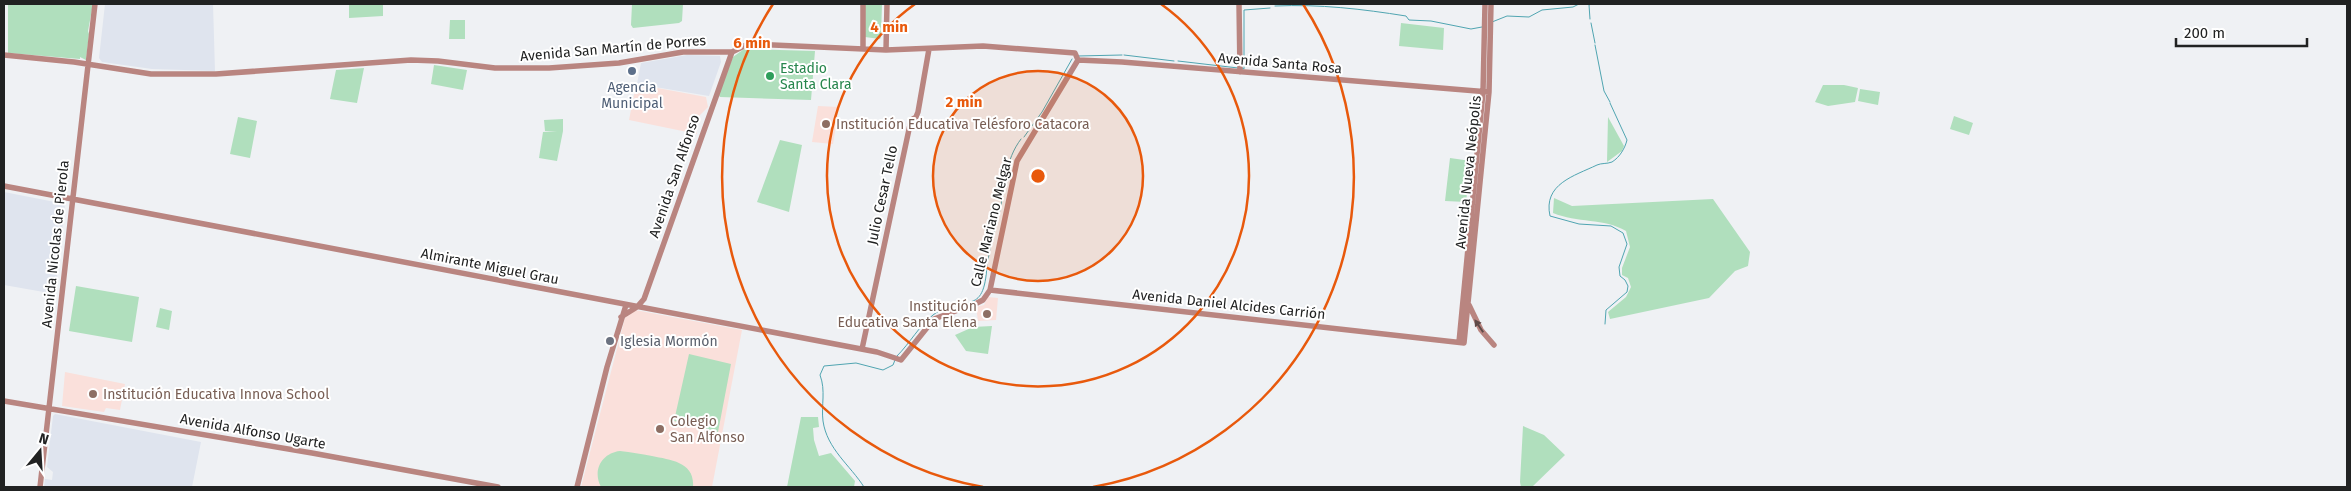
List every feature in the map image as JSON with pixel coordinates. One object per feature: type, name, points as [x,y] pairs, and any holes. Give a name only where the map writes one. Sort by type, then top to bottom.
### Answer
[{"type":"street","name":"Avenida Nicolas de Pierola","points":[[40,487],[94,4]]},
{"type":"street","points":[[863,4],[863,47]]},
{"type":"street","points":[[886,50],[887,4]]},
{"type":"street","points":[[1239,4],[1240,72]]},
{"type":"street","name":"Avenida Nueva Neópolis","points":[[1485,4],[1486,92]]},
{"type":"street","name":"Avenida Nueva Neópolis","points":[[1461,342],[1486,92],[1491,4]]},
{"type":"street","name":"Avenida San Martín de Porres","points":[[4,55],[88,64],[124,71],[183,75],[260,72],[411,60],[526,69],[620,63],[684,52],[732,52],[748,44],[863,47],[886,50],[983,46],[1075,53],[1078,60]]},
{"type":"street","name":"Julio Cesar Tello","points":[[862,349],[911,120],[916,117],[918,112],[929,49]]},
{"type":"street","name":"Avenida San Alfonso","points":[[637,307],[644,300],[732,52]]},
{"type":"street","name":"Avenida Santa Rosa","points":[[1078,60],[1486,92]]},
{"type":"street","name":"Calle Mariano Melgar","points":[[901,360],[934,319],[983,300],[990,290],[1016,161],[1078,60]]},
{"type":"street","name":"Almirante Miguel Grau","points":[[4,186],[862,349],[901,360]]},
{"type":"street","name":"Avenida Nueva Neópolis","points":[[1461,342],[1468,303],[1473,214]]},
{"type":"street","name":"Avenida Daniel Alcides Carrión","points":[[990,290],[1461,342]]},
{"type":"street","points":[[1468,303],[1481,330],[1494,345]]},
{"type":"street","points":[[577,487],[621,317],[626,305]]},
{"type":"street","points":[[621,317],[637,307]]},
{"type":"street","name":"Avenida Alfonso Ugarte","points":[[4,401],[295,450],[498,487]]},
{"type":"shaded area","points":[[105,4],[213,4],[215,71],[152,69],[102,62],[99,58]]},
{"type":"shaded area","points":[[687,55],[720,56],[721,62],[709,96],[637,84],[641,63]]},
{"type":"shaded area","points":[[636,84],[706,97],[708,107],[694,121],[697,134],[629,120]]},
{"type":"shaded area","name":"Institución Educativa Telésforo Catacora","points":[[818,106],[839,107],[833,144],[812,142]]},
{"type":"shaded area","points":[[4,192],[65,204],[55,294],[4,285]]},
{"type":"shaded area","name":"Institución Educativa Santa Elena","points":[[988,297],[998,298],[996,320],[978,321],[976,307],[984,305]]},
{"type":"shaded area","name":"Colegio San Alfonso","points":[[635,310],[742,330],[712,487],[581,487],[625,318]]},
{"type":"shaded area","name":"Institución Educativa Innova School","points":[[65,372],[125,384],[120,410],[106,408],[104,412],[62,406]]},
{"type":"shaded area","points":[[55,414],[201,442],[192,487],[44,487],[45,479],[52,480],[53,472],[47,467],[53,416]]},
{"type":"green space","points":[[8,4],[93,4],[88,31],[86,60],[80,57],[80,59],[8,53]]},
{"type":"green space","points":[[349,4],[383,4],[383,16],[349,18]]},
{"type":"green space","points":[[632,4],[683,4],[682,21],[679,23],[633,28],[631,25]]},
{"type":"green space","points":[[865,4],[882,4],[880,39],[865,37]]},
{"type":"green space","points":[[450,20],[465,20],[465,39],[449,39]]},
{"type":"green space","points":[[1401,23],[1444,28],[1443,50],[1399,46]]},
{"type":"green space","name":"Estadio Santa Clara","points":[[744,49],[815,51],[811,100],[720,97],[718,94],[733,57]]},
{"type":"green space","points":[[434,65],[467,70],[463,90],[431,84]]},
{"type":"green space","points":[[364,68],[357,103],[330,99],[336,70]]},
{"type":"green space","points":[[1823,85],[1844,85],[1858,88],[1855,102],[1828,106],[1815,102]]},
{"type":"green space","points":[[1860,89],[1880,92],[1878,105],[1858,101]]},
{"type":"green space","points":[[1954,116],[1973,123],[1969,135],[1950,129]]},
{"type":"green space","points":[[238,117],[257,121],[250,158],[230,154]]},
{"type":"green space","points":[[1608,117],[1624,146],[1622,151],[1607,162]]},
{"type":"green space","points":[[563,119],[563,131],[557,161],[539,158],[543,132],[557,131],[545,131],[544,120]]},
{"type":"green space","points":[[780,140],[802,145],[789,212],[757,202]]},
{"type":"green space","points":[[1450,158],[1471,161],[1466,202],[1445,201]]},
{"type":"green space","points":[[1554,198],[1572,206],[1713,199],[1750,252],[1748,266],[1735,271],[1709,298],[1610,319],[1608,312],[1626,297],[1631,287],[1628,278],[1622,275],[1622,268],[1630,247],[1626,231],[1609,224],[1553,213]]},
{"type":"green space","points":[[76,286],[139,297],[132,342],[69,331]]},
{"type":"green space","points":[[160,308],[172,311],[169,330],[156,327]]},
{"type":"green space","points":[[992,326],[988,354],[966,351],[955,335],[973,327]]},
{"type":"green space","points":[[689,354],[731,364],[718,432],[674,421]]},
{"type":"green space","points":[[801,417],[818,417],[819,427],[813,428],[814,440],[819,456],[831,453],[855,481],[854,487],[787,487]]},
{"type":"green space","points":[[1523,426],[1544,435],[1565,455],[1532,487],[1521,487],[1520,482]]},
{"type":"green space","points":[[620,451],[674,461],[686,467],[690,472],[693,479],[693,487],[601,487],[598,481],[600,463],[608,455]]},
{"type":"waterway","points":[[1492,22],[1507,16],[1529,17],[1542,10],[1573,7],[1579,4]]},
{"type":"waterway","points":[[1590,19],[1589,5],[1591,4]]},
{"type":"waterway","points":[[1275,6],[1325,6],[1357,9],[1406,16],[1409,20],[1431,21],[1471,29],[1482,27]]},
{"type":"waterway","points":[[1242,68],[1244,69],[1244,10],[1270,8]]},
{"type":"waterway","points":[[1591,23],[1595,43]]},
{"type":"waterway","points":[[1595,45],[1604,91],[1610,102]]},
{"type":"waterway","points":[[1078,56],[1122,55]]},
{"type":"waterway","points":[[1124,55],[1174,61]]},
{"type":"waterway","points":[[1024,137],[1042,112],[1072,59]]},
{"type":"waterway","points":[[1178,61],[1238,68]]},
{"type":"waterway","points":[[1605,324],[1606,310],[1627,292],[1628,286],[1620,276],[1619,267],[1627,244],[1623,233],[1611,226],[1579,224],[1550,216],[1549,205],[1551,196],[1562,183],[1597,165],[1612,162],[1622,152],[1627,140],[1610,103]]},
{"type":"waterway","points":[[988,260],[1009,164],[1021,139]]},
{"type":"waterway","points":[[897,356],[923,324],[933,315],[954,305],[977,299],[982,293],[987,265]]},
{"type":"waterway","points":[[864,487],[834,448],[825,431],[823,421],[823,387],[820,375],[824,366],[856,363],[883,370],[893,365],[895,360]]},
{"type":"place","name":"Agencia Municipal","points":[[632,71]]},
{"type":"place","name":"Estadio Santa Clara","points":[[770,76]]},
{"type":"place","name":"Institución Educativa Telésforo Catacora","points":[[826,124]]},
{"type":"place","name":"Institución Educativa Santa Elena","points":[[987,314]]},
{"type":"place","name":"Iglesia Mormón","points":[[610,341]]},
{"type":"place","name":"Institución Educativa Innova School","points":[[93,394]]},
{"type":"place","name":"Colegio San Alfonso","points":[[660,429]]}]
